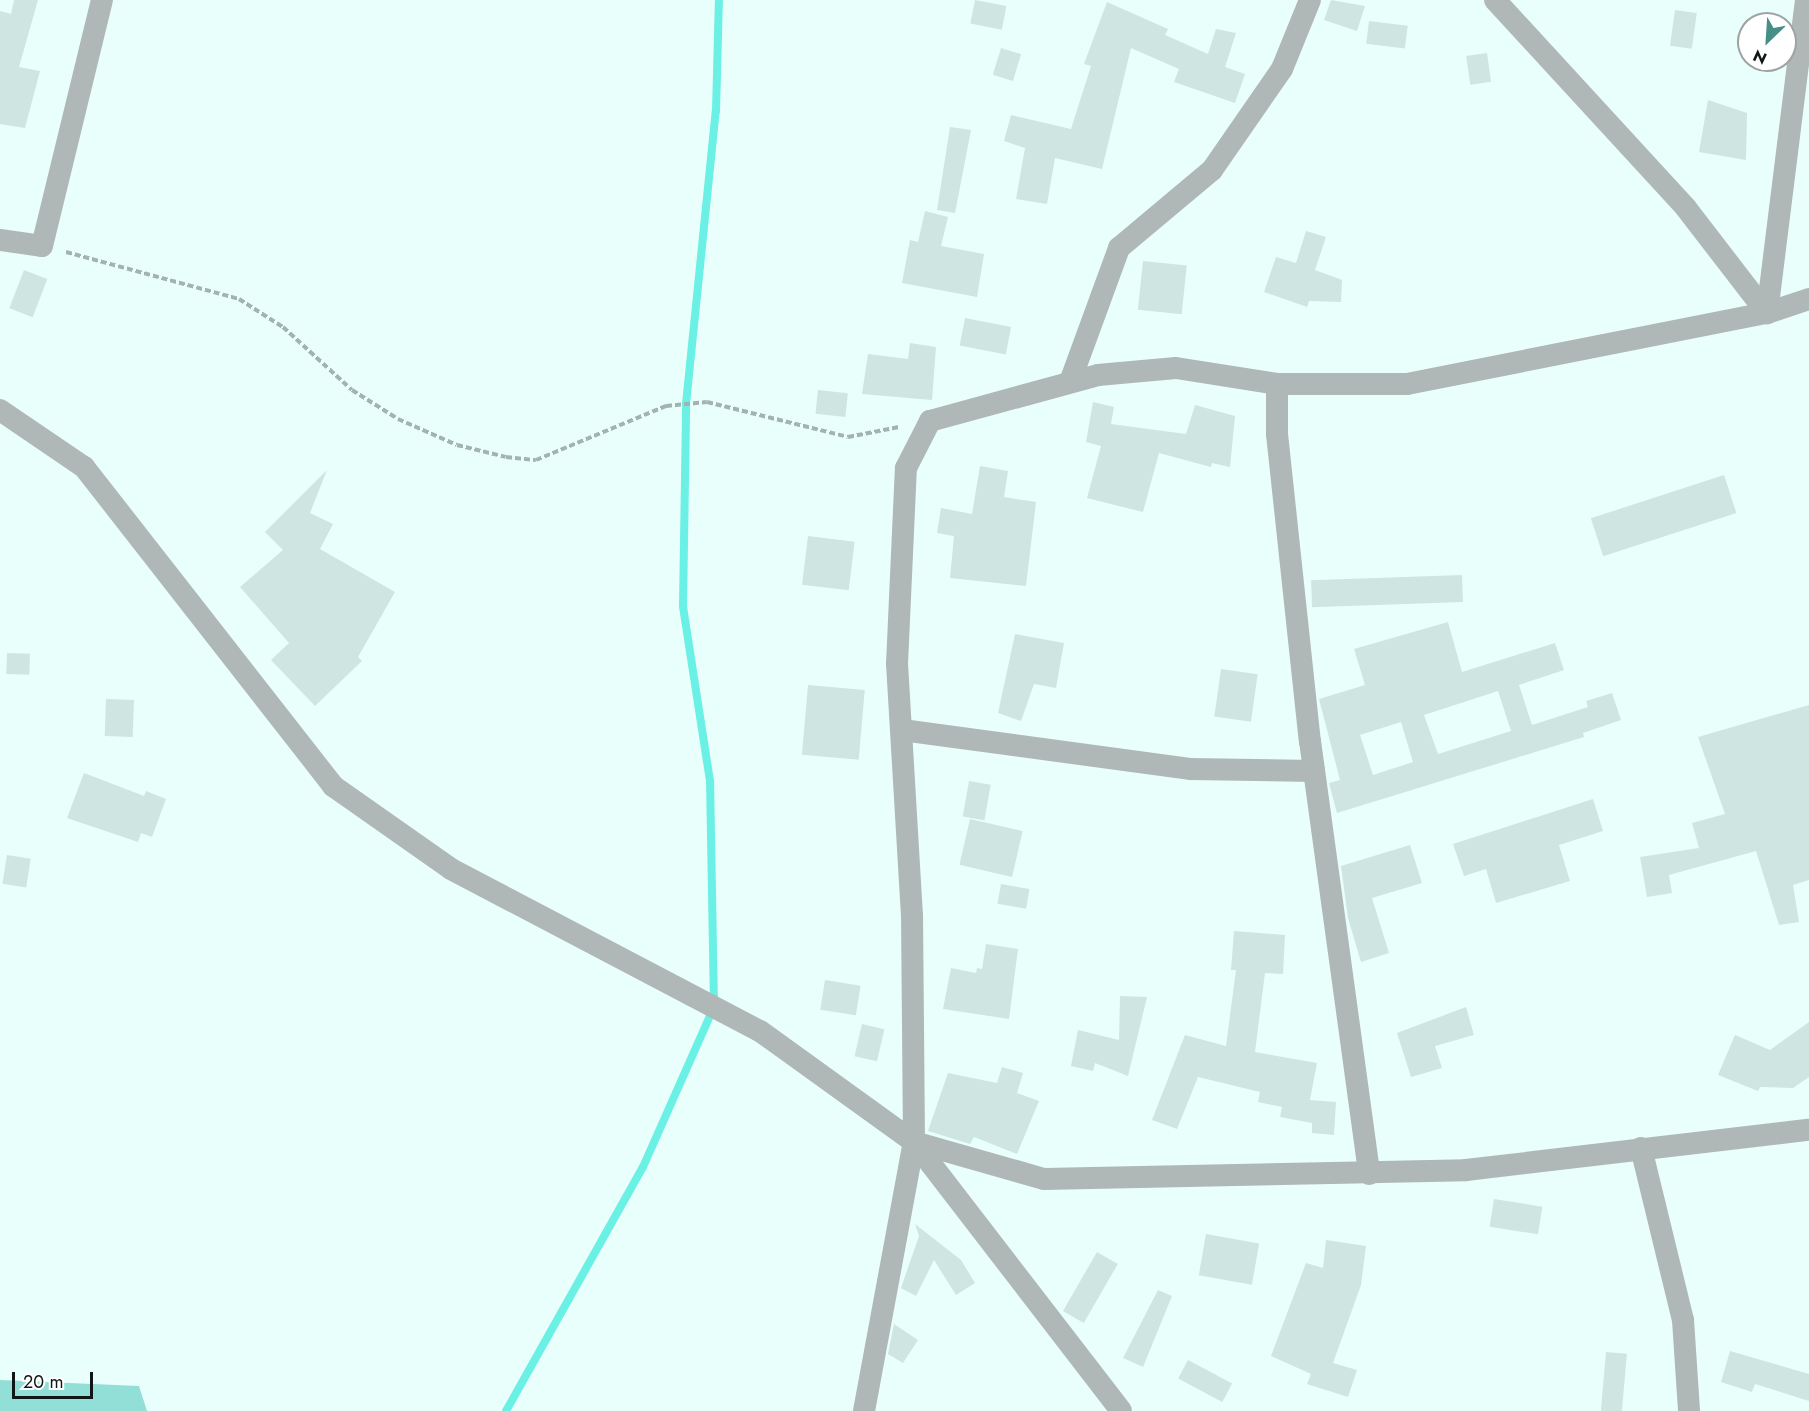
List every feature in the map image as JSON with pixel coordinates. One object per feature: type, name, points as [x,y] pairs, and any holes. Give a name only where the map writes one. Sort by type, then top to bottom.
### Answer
[{"type":"street","points":[[0,240],[42,246],[102,0]]},
{"type":"street","points":[[1070,382],[1119,248],[1212,170],[1282,69],[1310,0]]},
{"type":"street","points":[[1495,0],[1686,208],[1767,313]]},
{"type":"street","points":[[1767,313],[1805,43],[1806,0]]},
{"type":"street","points":[[864,1411],[914,1142],[912,916],[897,664],[906,468],[930,422],[1070,382],[1176,368],[1276,384],[1407,384],[1767,313],[1809,299]]},
{"type":"street","points":[[1276,384],[1277,434],[1314,771],[1370,1174]]},
{"type":"street","points":[[0,410],[84,467],[333,786],[451,869],[759,1031],[914,1142],[1121,1411]]},
{"type":"street","points":[[902,730],[1191,769],[1314,771]]},
{"type":"street","points":[[914,1142],[1044,1179],[1308,1170],[1370,1174],[1466,1170],[1809,1130]]},
{"type":"street","points":[[1641,1148],[1683,1320],[1695,1410]]},
{"type":"path","points":[[42,246],[239,299],[283,327],[352,390],[398,419],[458,445],[506,457],[536,460],[626,420],[666,406],[707,402],[848,437],[930,422]]},
{"type":"shaded area","points":[[0,1380],[139,1386],[147,1411],[0,1411]]},
{"type":"building","points":[[14,0],[38,0],[19,67],[40,71],[25,128],[0,124],[0,11],[11,14]]},
{"type":"building","points":[[975,0],[1006,6],[1002,30],[970,24]]},
{"type":"building","points":[[1331,0],[1365,6],[1357,31],[1324,20]]},
{"type":"building","points":[[1107,2],[1168,29],[1165,35],[1208,54],[1216,29],[1236,33],[1225,67],[1245,74],[1235,103],[1174,82],[1179,69],[1131,48],[1102,169],[1055,158],[1047,204],[1016,199],[1025,148],[1004,141],[1011,115],[1071,129],[1091,66],[1084,64]]},
{"type":"building","points":[[1675,10],[1697,13],[1692,49],[1670,46]]},
{"type":"building","points":[[1369,21],[1408,26],[1405,49],[1366,44]]},
{"type":"building","points":[[1001,48],[1021,54],[1013,81],[993,75]]},
{"type":"building","points":[[1487,53],[1491,82],[1470,85],[1466,56]]},
{"type":"building","points":[[1708,100],[1747,113],[1746,160],[1699,152]]},
{"type":"building","points":[[950,127],[971,130],[955,213],[937,210]]},
{"type":"building","points":[[925,211],[948,217],[941,246],[984,254],[977,297],[902,283],[910,240],[918,242]]},
{"type":"building","points":[[1306,231],[1326,237],[1315,270],[1342,280],[1341,302],[1309,301],[1307,307],[1264,292],[1276,257],[1296,263]]},
{"type":"building","points":[[1143,261],[1187,266],[1182,314],[1138,310]]},
{"type":"building","points":[[24,270],[47,279],[33,317],[9,308]]},
{"type":"building","points":[[965,318],[1011,327],[1006,354],[960,345]]},
{"type":"building","points":[[910,343],[936,347],[932,400],[862,394],[868,354],[908,359]]},
{"type":"building","points":[[818,390],[848,393],[845,417],[815,414]]},
{"type":"building","points":[[1093,402],[1114,407],[1111,424],[1186,434],[1195,405],[1235,416],[1230,467],[1212,463],[1211,467],[1159,453],[1143,512],[1087,498],[1101,446],[1086,442]]},
{"type":"building","points":[[980,466],[1008,471],[1004,497],[1036,502],[1026,586],[950,578],[954,536],[937,533],[941,508],[972,514]]},
{"type":"building","points":[[327,470],[310,513],[333,524],[320,549],[395,592],[358,657],[362,661],[315,706],[271,660],[289,643],[240,587],[283,550],[265,532]]},
{"type":"building","points":[[1724,475],[1736,513],[1603,556],[1591,518]]},
{"type":"building","points":[[808,536],[855,542],[849,590],[802,585]]},
{"type":"building","points":[[1462,575],[1463,602],[1312,607],[1311,580]]},
{"type":"building","points":[[1448,622],[1462,672],[1555,643],[1564,670],[1519,685],[1532,725],[1588,707],[1586,701],[1612,693],[1621,720],[1583,733],[1584,737],[1337,813],[1329,783],[1340,780],[1319,699],[1365,685],[1354,649]],"holes":[[[1498,691],[1511,731],[1438,754],[1424,715]],[[1401,722],[1413,762],[1373,775],[1360,735]]]},
{"type":"building","points":[[1015,634],[1064,643],[1056,688],[1034,684],[1021,721],[998,713]]},
{"type":"building","points":[[7,653],[30,654],[29,675],[6,674]]},
{"type":"building","points":[[1221,669],[1258,674],[1251,722],[1214,717]]},
{"type":"building","points":[[808,685],[865,690],[859,760],[802,755]]},
{"type":"building","points":[[106,699],[134,700],[133,737],[105,736]]},
{"type":"building","points":[[1809,705],[1809,880],[1793,885],[1799,922],[1779,925],[1756,851],[1669,875],[1672,893],[1647,897],[1640,857],[1699,848],[1692,823],[1725,814],[1698,737]]},
{"type":"building","points":[[84,773],[144,796],[146,791],[166,799],[152,837],[141,833],[138,842],[67,818]]},
{"type":"building","points":[[969,781],[991,785],[984,820],[963,816]]},
{"type":"building","points":[[1593,799],[1603,831],[1559,845],[1570,881],[1496,903],[1486,869],[1464,876],[1453,844]]},
{"type":"building","points":[[970,819],[1023,831],[1012,877],[959,865]]},
{"type":"building","points":[[1410,845],[1422,883],[1372,898],[1389,953],[1361,962],[1348,918],[1341,866]]},
{"type":"building","points":[[7,855],[31,859],[26,887],[2,884]]},
{"type":"building","points":[[1001,884],[1030,889],[1026,909],[998,904]]},
{"type":"building","points":[[1234,931],[1285,935],[1283,974],[1265,973],[1255,1052],[1317,1063],[1310,1100],[1336,1102],[1334,1135],[1312,1133],[1312,1123],[1280,1117],[1282,1107],[1258,1102],[1260,1092],[1198,1077],[1177,1129],[1152,1120],[1185,1035],[1226,1046],[1236,970],[1231,970]]},
{"type":"building","points":[[986,944],[1018,949],[1009,1019],[943,1009],[951,968],[976,973],[977,968],[982,969]]},
{"type":"building","points":[[825,980],[861,986],[856,1015],[820,1010]]},
{"type":"building","points":[[1120,996],[1147,997],[1128,1076],[1095,1063],[1093,1071],[1071,1066],[1078,1030],[1119,1040]]},
{"type":"building","points":[[1466,1007],[1474,1035],[1435,1046],[1442,1068],[1411,1077],[1397,1033]]},
{"type":"building","points":[[1809,1022],[1809,1077],[1793,1088],[1760,1087],[1758,1091],[1718,1075],[1735,1035],[1770,1050]]},
{"type":"building","points":[[862,1024],[884,1029],[877,1061],[855,1056]]},
{"type":"building","points":[[1002,1067],[1023,1073],[1017,1093],[1039,1101],[1017,1154],[974,1137],[970,1144],[928,1131],[948,1073],[997,1083]]},
{"type":"building","points":[[1494,1199],[1542,1207],[1538,1234],[1490,1227]]},
{"type":"building","points":[[915,1224],[961,1260],[975,1283],[956,1295],[934,1260],[916,1296],[901,1288],[919,1236]]},
{"type":"building","points":[[1206,1234],[1259,1243],[1252,1285],[1199,1275]]},
{"type":"building","points":[[1326,1240],[1366,1246],[1361,1285],[1333,1363],[1357,1370],[1348,1397],[1307,1384],[1311,1374],[1271,1356],[1306,1263],[1323,1268]]},
{"type":"building","points":[[1097,1252],[1118,1264],[1084,1323],[1063,1311]]},
{"type":"building","points":[[1158,1290],[1172,1296],[1143,1367],[1123,1358]]},
{"type":"building","points":[[894,1324],[918,1340],[903,1363],[888,1354]]},
{"type":"building","points":[[1730,1351],[1809,1374],[1809,1401],[1755,1384],[1752,1392],[1721,1382]]},
{"type":"building","points":[[1606,1352],[1627,1354],[1622,1411],[1601,1411]]},
{"type":"building","points":[[1188,1360],[1232,1383],[1222,1402],[1178,1379]]},
{"type":"waterway","points":[[506,1411],[643,1167],[714,1007],[710,781],[683,606],[686,404],[716,111],[719,0]]}]
